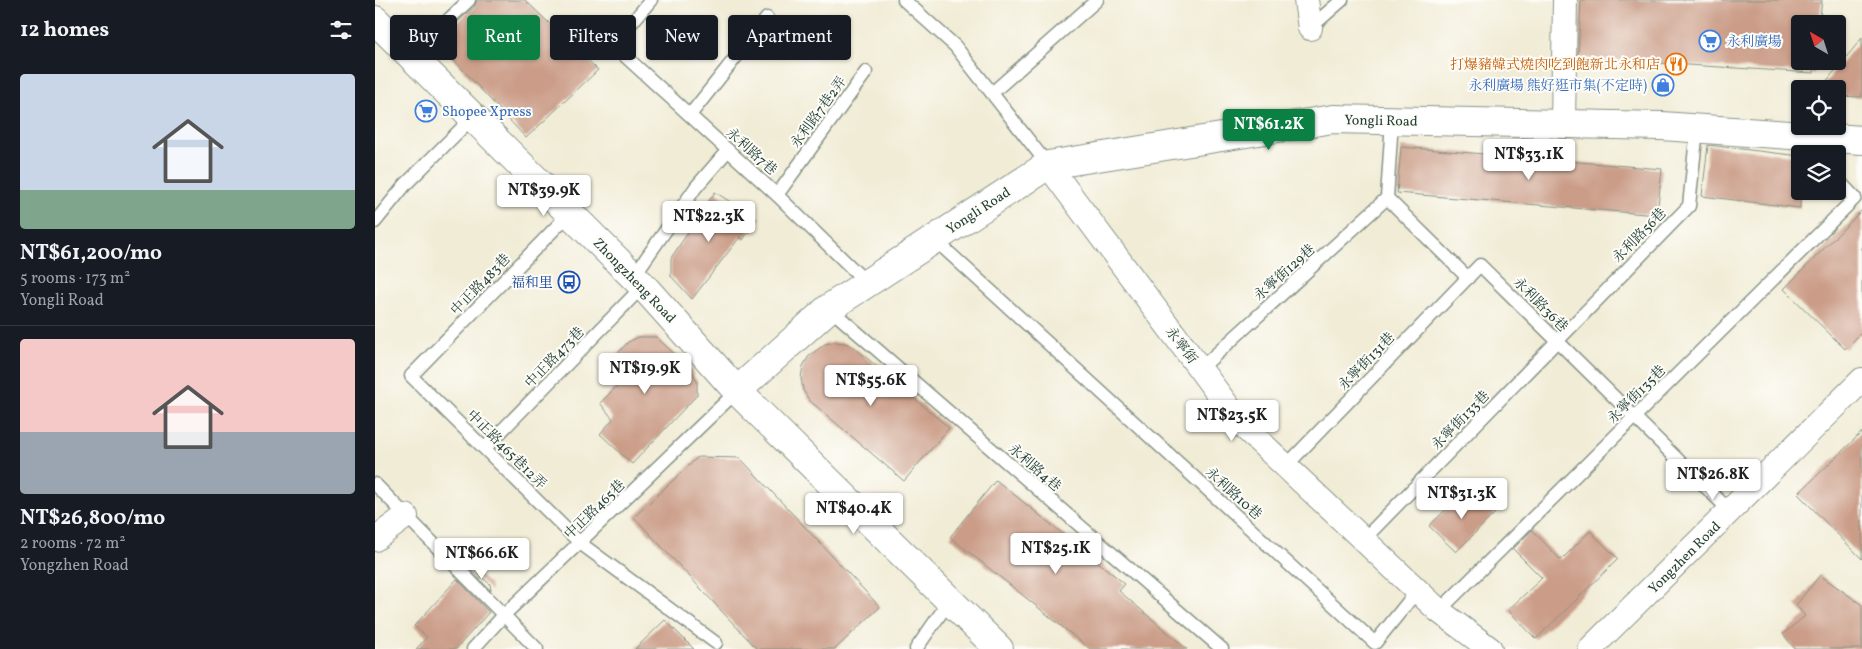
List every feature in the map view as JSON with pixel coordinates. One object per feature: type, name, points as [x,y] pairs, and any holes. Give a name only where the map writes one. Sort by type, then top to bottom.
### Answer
[{"type":"street","points":[[1306,0],[1310,28]]},
{"type":"street","points":[[1563,124],[1565,0]]},
{"type":"street","name":"Zhongzheng Road","points":[[376,24],[390,37]]},
{"type":"street","name":"Zhongzheng Road","points":[[415,60],[638,281],[737,391],[999,649]]},
{"type":"street","name":"Yongli Road","points":[[737,391],[829,308],[1048,165],[1333,119],[1697,128],[1844,144]]},
{"type":"street","name":"永寧街","points":[[1048,165],[1241,424],[1439,611],[1490,649]]},
{"type":"street","name":"Yongzhen Road","points":[[1590,649],[1862,380]]},
{"type":"street","points":[[375,539],[406,516]]},
{"type":"lane","points":[[453,15],[469,0]]},
{"type":"lane","name":"永利路7巷","points":[[651,0],[613,45],[777,195],[867,283]]},
{"type":"lane","points":[[992,93],[1097,0]]},
{"type":"lane","points":[[1310,28],[1342,0]]},
{"type":"lane","name":"永寧街","points":[[907,3],[955,46],[1048,165]]},
{"type":"lane","points":[[690,115],[734,60]]},
{"type":"lane","name":"永利路7巷2弄","points":[[777,195],[866,72]]},
{"type":"lane","points":[[375,222],[405,185],[473,117]]},
{"type":"lane","points":[[1392,120],[1387,198],[1468,278]]},
{"type":"lane","name":"永利路56巷","points":[[1557,342],[1689,206],[1697,128]]},
{"type":"lane","name":"中正路473巷","points":[[485,448],[638,281],[696,187],[728,150]]},
{"type":"lane","name":"永寧街135巷","points":[[1439,611],[1634,417],[1858,202],[1846,189]]},
{"type":"lane","name":"永寧街129巷","points":[[1200,369],[1387,198]]},
{"type":"lane","name":"中正路483巷","points":[[411,376],[570,213]]},
{"type":"lane","name":"永利路10巷","points":[[934,239],[1375,643],[1417,590]]},
{"type":"lane","name":"永利路36巷","points":[[1468,278],[1480,265],[1730,511]]},
{"type":"lane","name":"永寧街131巷","points":[[1286,466],[1468,278]]},
{"type":"lane","name":"永利路4巷","points":[[829,308],[1222,649]]},
{"type":"lane","name":"永寧街133巷","points":[[1363,540],[1557,342]]},
{"type":"lane","name":"中正路465巷12弄","points":[[411,376],[580,543],[716,643]]},
{"type":"lane","name":"中正路465巷","points":[[473,649],[504,615],[737,391]]},
{"type":"lane","points":[[375,484],[537,649]]},
{"type":"lane","points":[[915,649],[950,600]]},
{"type":"building","points":[[477,0],[525,0],[550,24],[550,60],[588,60],[598,70],[526,138],[454,60],[457,60],[457,22],[475,6]]},
{"type":"building","name":"永利廣場","points":[[1581,0],[1822,0],[1820,15],[1791,15],[1791,70],[1814,70],[1814,73],[1578,58]]},
{"type":"building","points":[[1862,38],[1862,97],[1846,96],[1846,80],[1827,80],[1836,70],[1846,70],[1846,57]]},
{"type":"building","points":[[1708,145],[1791,155],[1791,200],[1800,200],[1800,208],[1702,196]]},
{"type":"building","points":[[1401,147],[1662,169],[1657,215],[1397,193]]},
{"type":"building","points":[[715,192],[757,219],[743,240],[740,237],[692,299],[671,276],[671,258]]},
{"type":"building","points":[[1862,210],[1862,332],[1845,349],[1784,289]]},
{"type":"building","points":[[639,337],[656,337],[690,368],[697,381],[697,395],[632,464],[600,434],[613,419],[600,403],[619,384],[604,369],[628,342]]},
{"type":"building","points":[[845,343],[854,347],[949,428],[904,481],[809,400],[803,390],[801,378],[803,366],[809,356],[825,344]]},
{"type":"building","points":[[1862,432],[1862,559],[1798,494]]},
{"type":"building","points":[[698,457],[740,458],[880,607],[835,649],[757,649],[634,517]]},
{"type":"building","points":[[996,480],[1125,584],[1119,591],[1187,649],[1090,649],[950,537]]},
{"type":"building","points":[[1469,487],[1495,513],[1456,552],[1429,526]]},
{"type":"building","points":[[1532,530],[1561,560],[1590,531],[1618,559],[1536,639],[1508,610],[1542,578],[1513,549]]},
{"type":"building","points":[[468,567],[490,584],[491,591]]},
{"type":"building","points":[[1820,575],[1862,605],[1862,649],[1795,649],[1783,634],[1805,616],[1796,605]]},
{"type":"building","points":[[457,579],[489,612],[456,649],[416,649],[427,637],[414,626]]},
{"type":"building","points":[[665,620],[694,649],[635,649]]},
{"type":"place","name":"永利廣場","points":[[1710,41]]},
{"type":"place","name":"打爆豬韓式燒肉吃到飽新北永和店","points":[[1676,64]]},
{"type":"place","name":"永利廣場 熊好逛市集(不定時)","points":[[1663,85]]},
{"type":"place","name":"Shopee Xpress","points":[[426,111]]},
{"type":"place","name":"福和里","points":[[569,282]]}]
